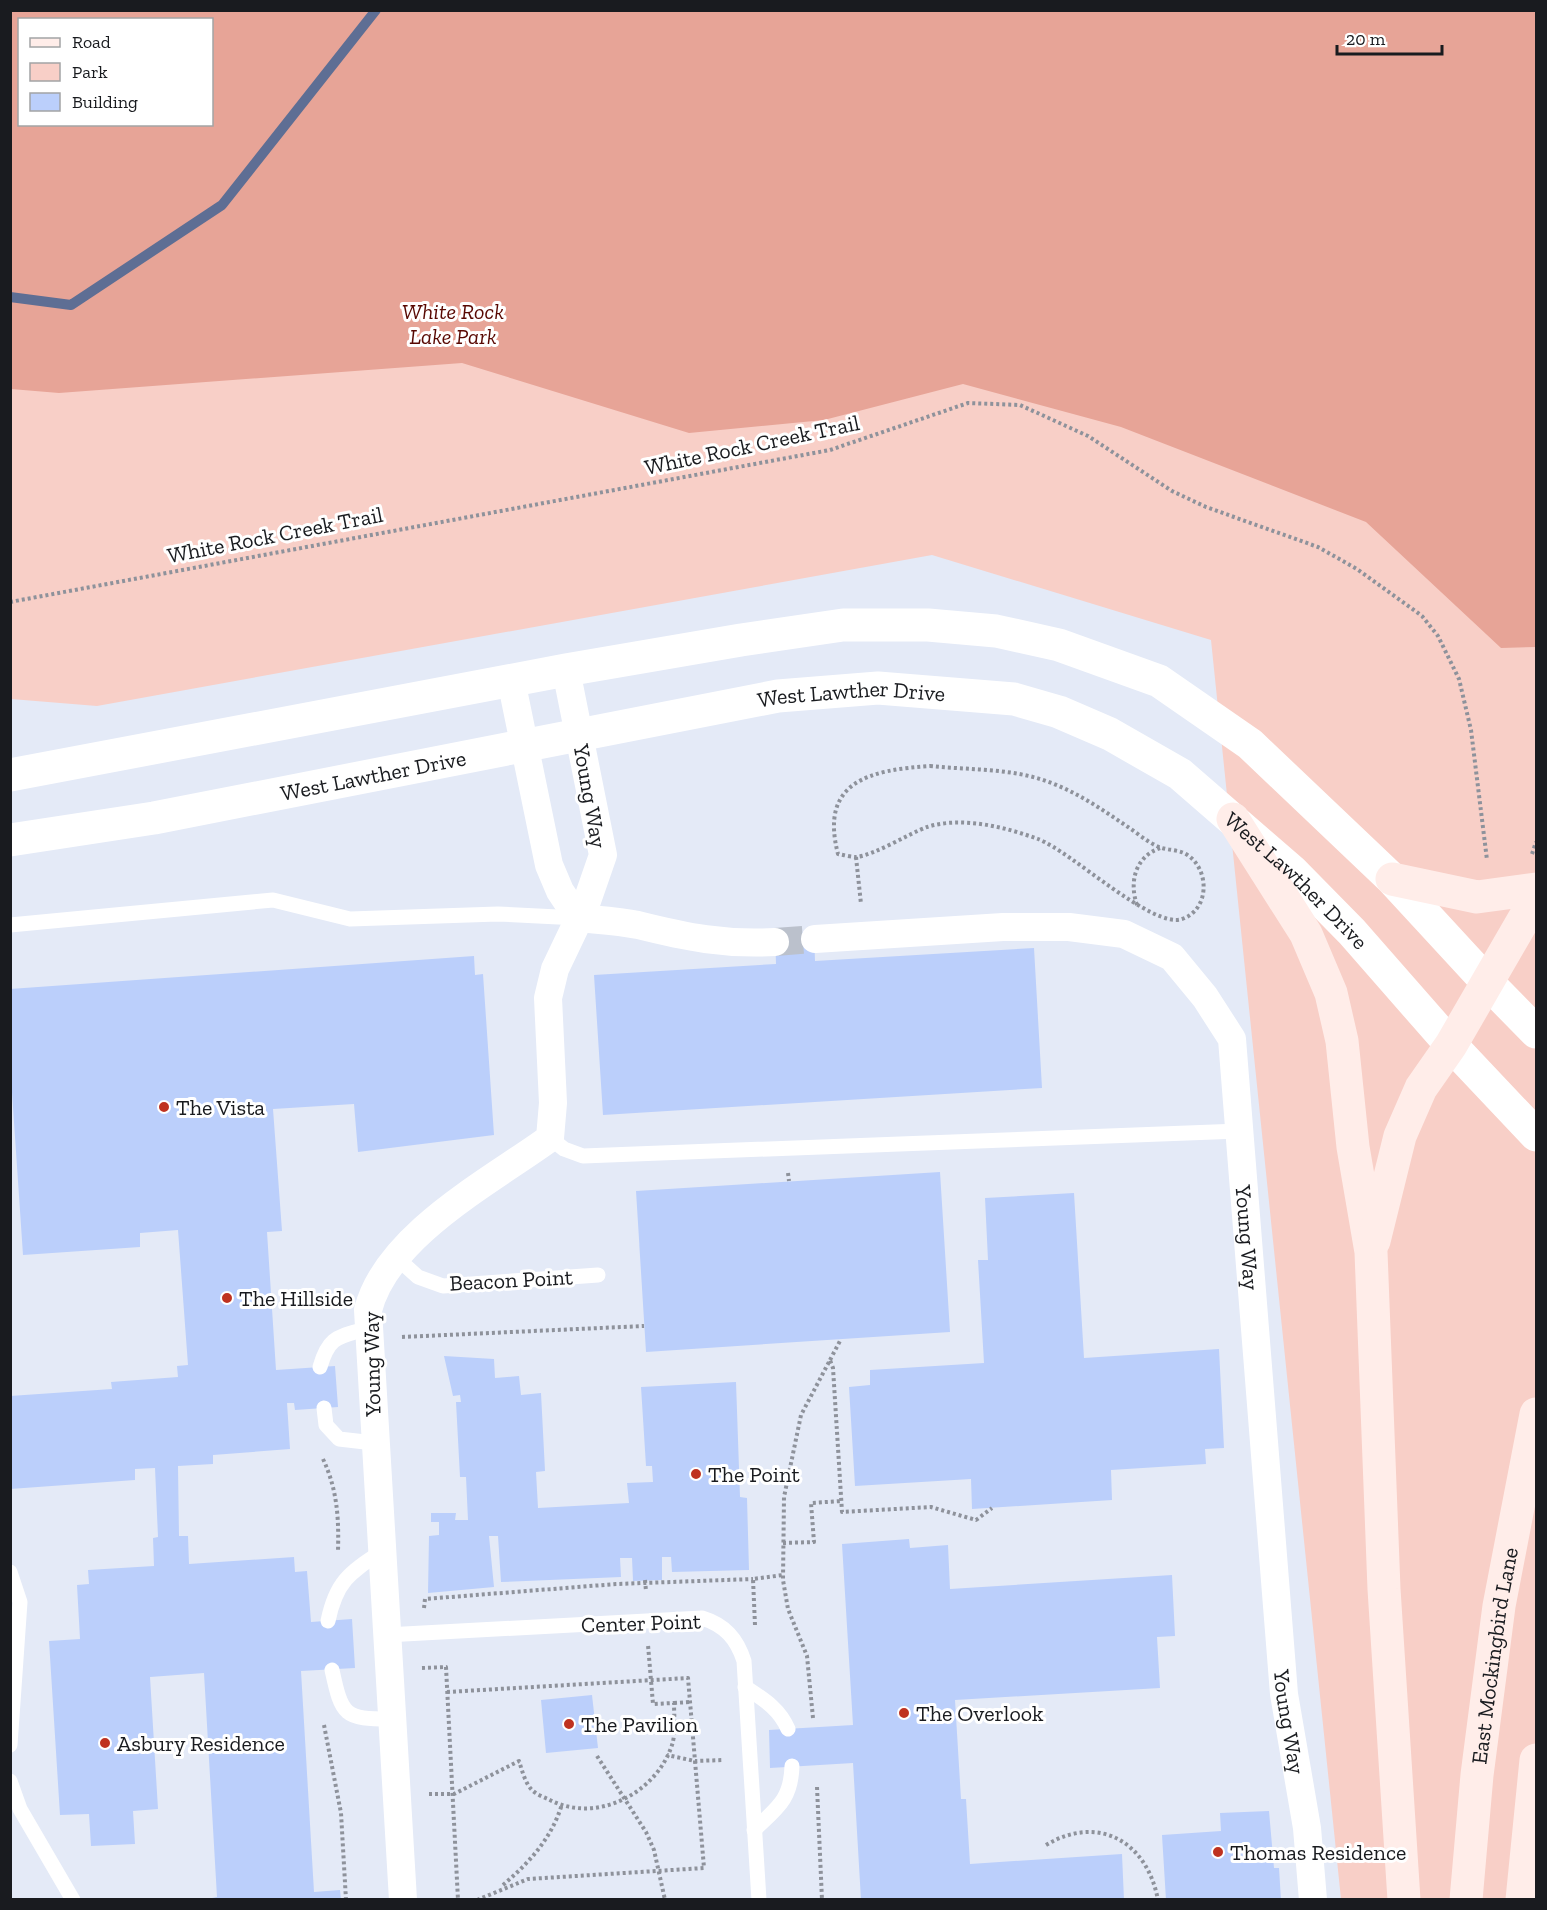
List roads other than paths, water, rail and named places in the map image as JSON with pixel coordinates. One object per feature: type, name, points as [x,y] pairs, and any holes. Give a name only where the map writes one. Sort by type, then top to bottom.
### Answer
[{"type":"main road","points":[[1233,819],[1306,934],[1331,993],[1342,1041],[1353,1147],[1371,1252],[1384,1588],[1404,1899]]},
{"type":"main road","points":[[1392,879],[1478,897],[1536,889]]},
{"type":"main road","points":[[1371,1252],[1400,1136],[1421,1088],[1451,1045],[1536,898]]},
{"type":"main road","name":"East Mockingbird Lane","points":[[1466,1899],[1477,1775],[1498,1606],[1536,1414]]},
{"type":"main road","points":[[1522,1899],[1536,1760]]},
{"type":"street","points":[[10,775],[566,670],[843,625],[928,625],[996,631],[1059,645],[1159,681],[1250,744],[1392,879],[1486,982],[1536,1032]]},
{"type":"street","name":"Young Way","points":[[403,1899],[386,1635],[386,1601],[374,1443],[368,1310],[372,1296],[397,1258],[431,1221],[550,1138],[554,1103],[548,998],[555,969],[596,881],[603,855],[566,670]]},
{"type":"street","points":[[511,680],[549,865],[560,891],[578,918],[637,925],[690,938],[741,944],[775,942]]},
{"type":"street","name":"West Lawther Drive","points":[[10,840],[154,818],[778,696],[878,688],[1014,699],[1059,712],[1110,734],[1180,774],[1293,872],[1352,932],[1451,1045],[1536,1135]]},
{"type":"street","name":"Young Way","points":[[815,939],[1004,927],[1069,927],[1124,934],[1172,957],[1205,997],[1232,1039],[1284,1694],[1307,1828],[1313,1899]]},
{"type":"lane","points":[[10,925],[273,900],[350,920],[498,915],[578,918]]},
{"type":"lane","points":[[550,1138],[564,1149],[583,1156],[1240,1131]]},
{"type":"lane","name":"Beacon Point","points":[[397,1258],[418,1277],[443,1286],[598,1275]]},
{"type":"lane","points":[[320,1367],[325,1346],[339,1337],[369,1334]]},
{"type":"lane","points":[[324,1409],[326,1425],[339,1439],[374,1443]]},
{"type":"lane","points":[[328,1621],[332,1599],[340,1584],[350,1573],[381,1552]]},
{"type":"lane","points":[[10,1572],[20,1602],[10,1745]]},
{"type":"lane","name":"Center Point","points":[[386,1635],[702,1618],[722,1626],[734,1639],[744,1661],[759,1899]]},
{"type":"lane","points":[[332,1670],[339,1698],[351,1715],[358,1719],[391,1719]]},
{"type":"lane","points":[[745,1687],[774,1707],[788,1729]]},
{"type":"lane","points":[[754,1830],[783,1802],[791,1786],[792,1766]]},
{"type":"lane","points":[[10,1781],[20,1809],[73,1899]]},
{"type":"waterway","points":[[10,297],[71,305],[222,205],[376,10]]},
{"type":"tunnel","points":[[775,942],[815,939]]},
{"type":"place","name":"The Vista","points":[[164,1107]]},
{"type":"place","name":"The Hillside","points":[[227,1298]]},
{"type":"place","name":"The Point","points":[[696,1474]]},
{"type":"place","name":"The Overlook","points":[[904,1713]]},
{"type":"place","name":"The Pavilion","points":[[569,1724]]},
{"type":"place","name":"Asbury Residence","points":[[105,1743]]},
{"type":"place","name":"Thomas Residence","points":[[1218,1852]]},
{"type":"park label","name":"White Rock Lake Park","points":[[453,324]]}]
